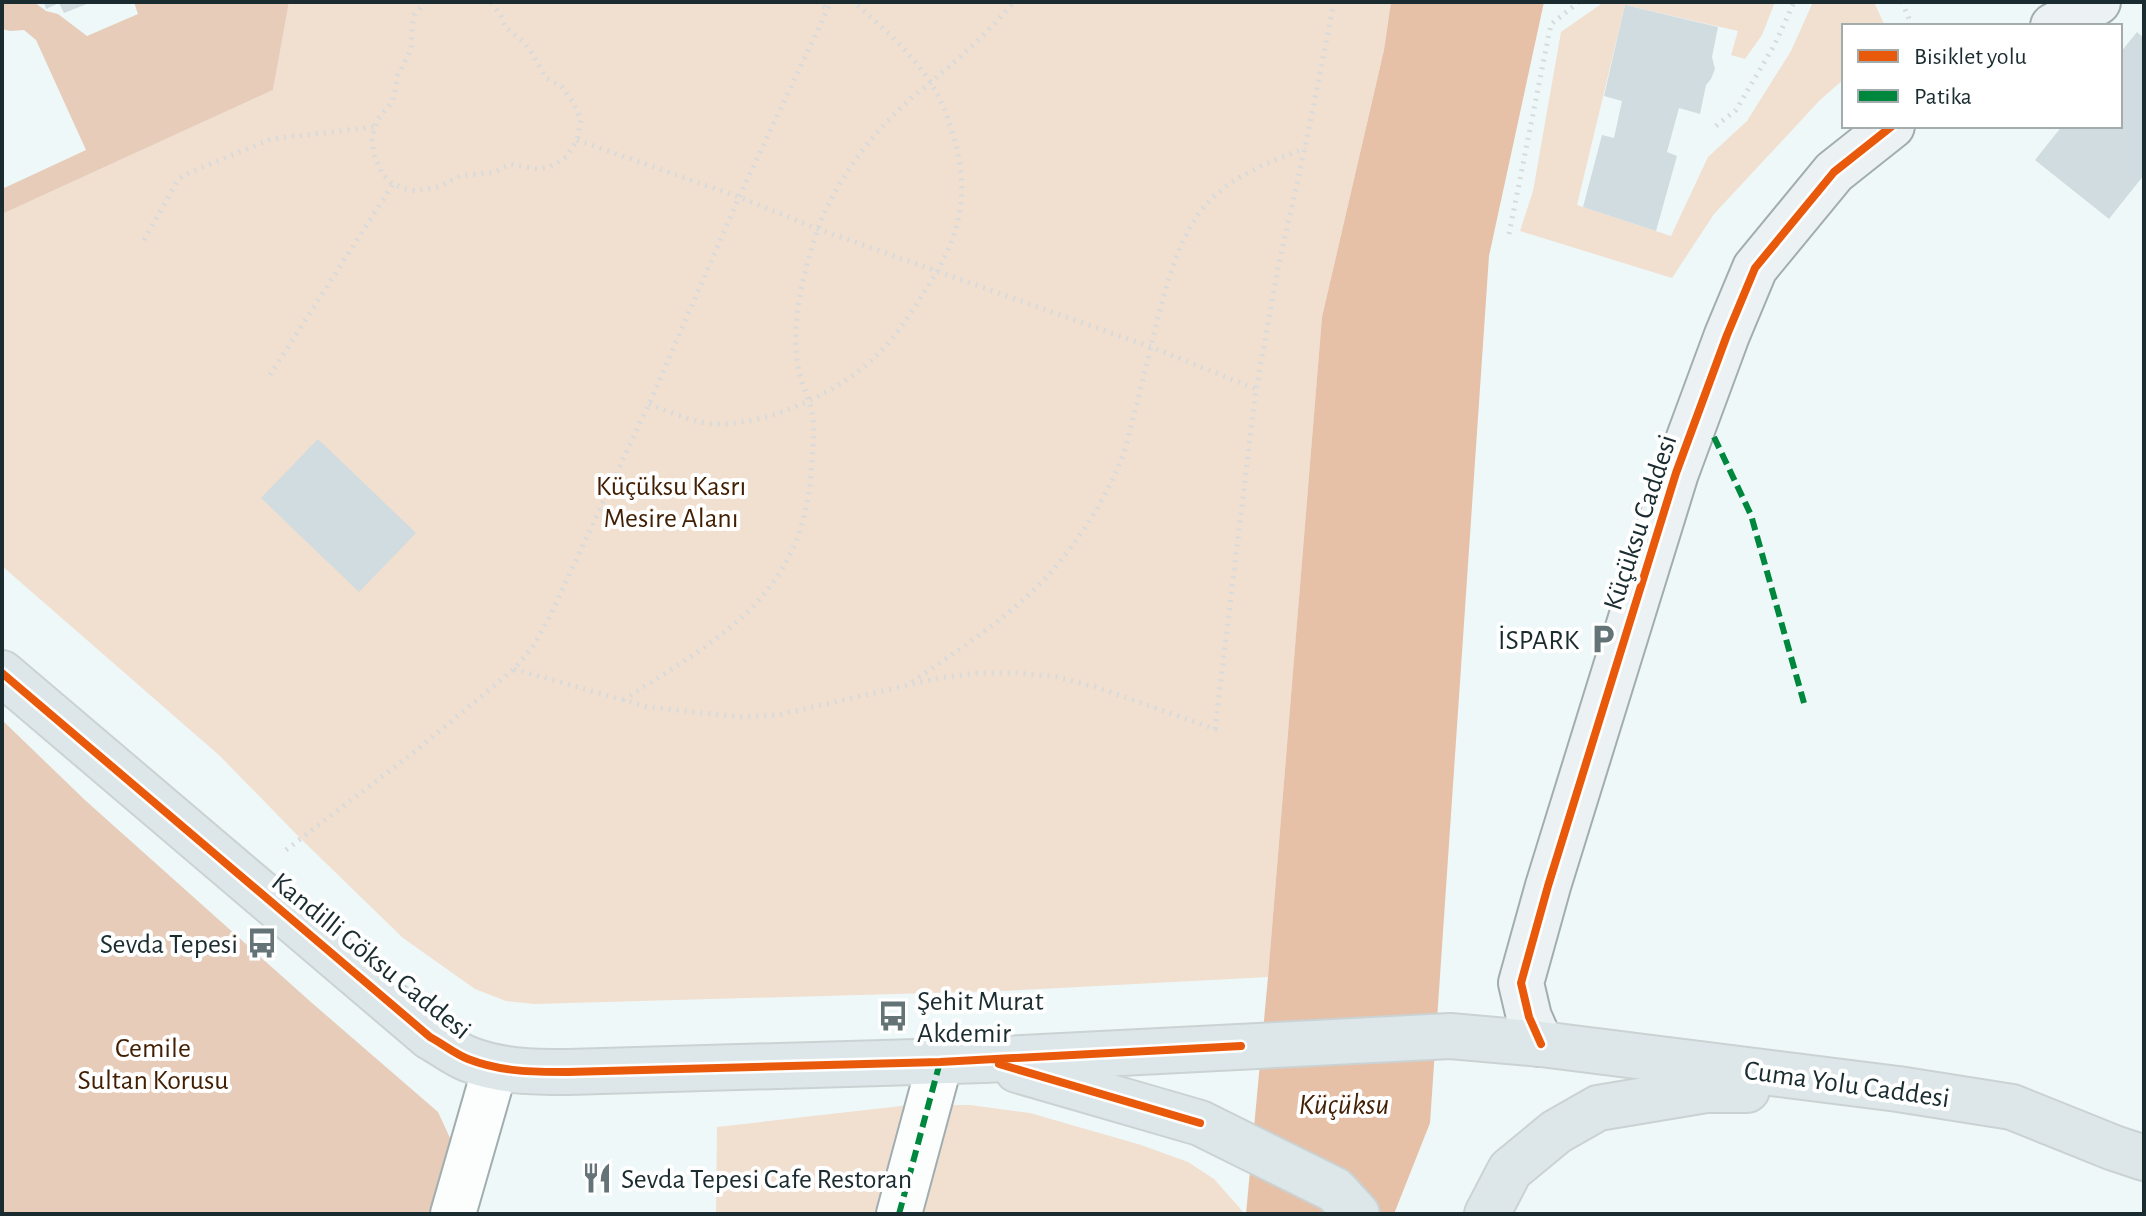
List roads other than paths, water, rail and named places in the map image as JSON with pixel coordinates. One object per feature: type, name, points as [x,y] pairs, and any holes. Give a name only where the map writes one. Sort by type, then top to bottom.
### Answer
[{"type":"main road","name":"Kandilli Göksu Caddesi","points":[[2,673],[430,1037],[466,1058],[495,1068],[568,1072],[940,1062],[1450,1036],[1541,1044]]},
{"type":"main road","name":"Cuma Yolu Caddesi","points":[[1541,1044],[1898,1089],[2012,1107],[2144,1158]]},
{"type":"main road","name":"Kandilli Göksu Caddesi","points":[[984,1060],[1200,1123],[1335,1190],[1357,1214]]},
{"type":"main road","points":[[1487,1214],[1510,1170],[1556,1132],[1598,1108],[1706,1090],[1898,1089]]},
{"type":"street","points":[[2057,24],[2098,2]]},
{"type":"street","name":"Küçüksu Caddesi","points":[[1541,1044],[1529,1017],[1521,983],[1676,473],[1727,335],[1755,268],[1834,172],[1889,128]]},
{"type":"street","points":[[899,1214],[940,1062]]},
{"type":"street","points":[[453,1214],[495,1068]]},
{"type":"water","name":"Küçüksu","points":[[1391,2],[1544,2],[1489,256],[1430,1123],[1394,1214],[1246,1214],[1322,317],[1384,50]]},
{"type":"place","name":"İSPARK","points":[[1603,639]]},
{"type":"place","name":"Sevda Tepesi","points":[[262,943]]},
{"type":"place","name":"Şehit Murat Akdemir","points":[[893,1016]]},
{"type":"place","name":"Sevda Tepesi Cafe Restoran","points":[[597,1178]]},
{"type":"park label","name":"Küçüksu Kasrı Mesire Alanı","points":[[671,501]]},
{"type":"park label","name":"Cemile Sultan Korusu","points":[[153,1063]]}]
